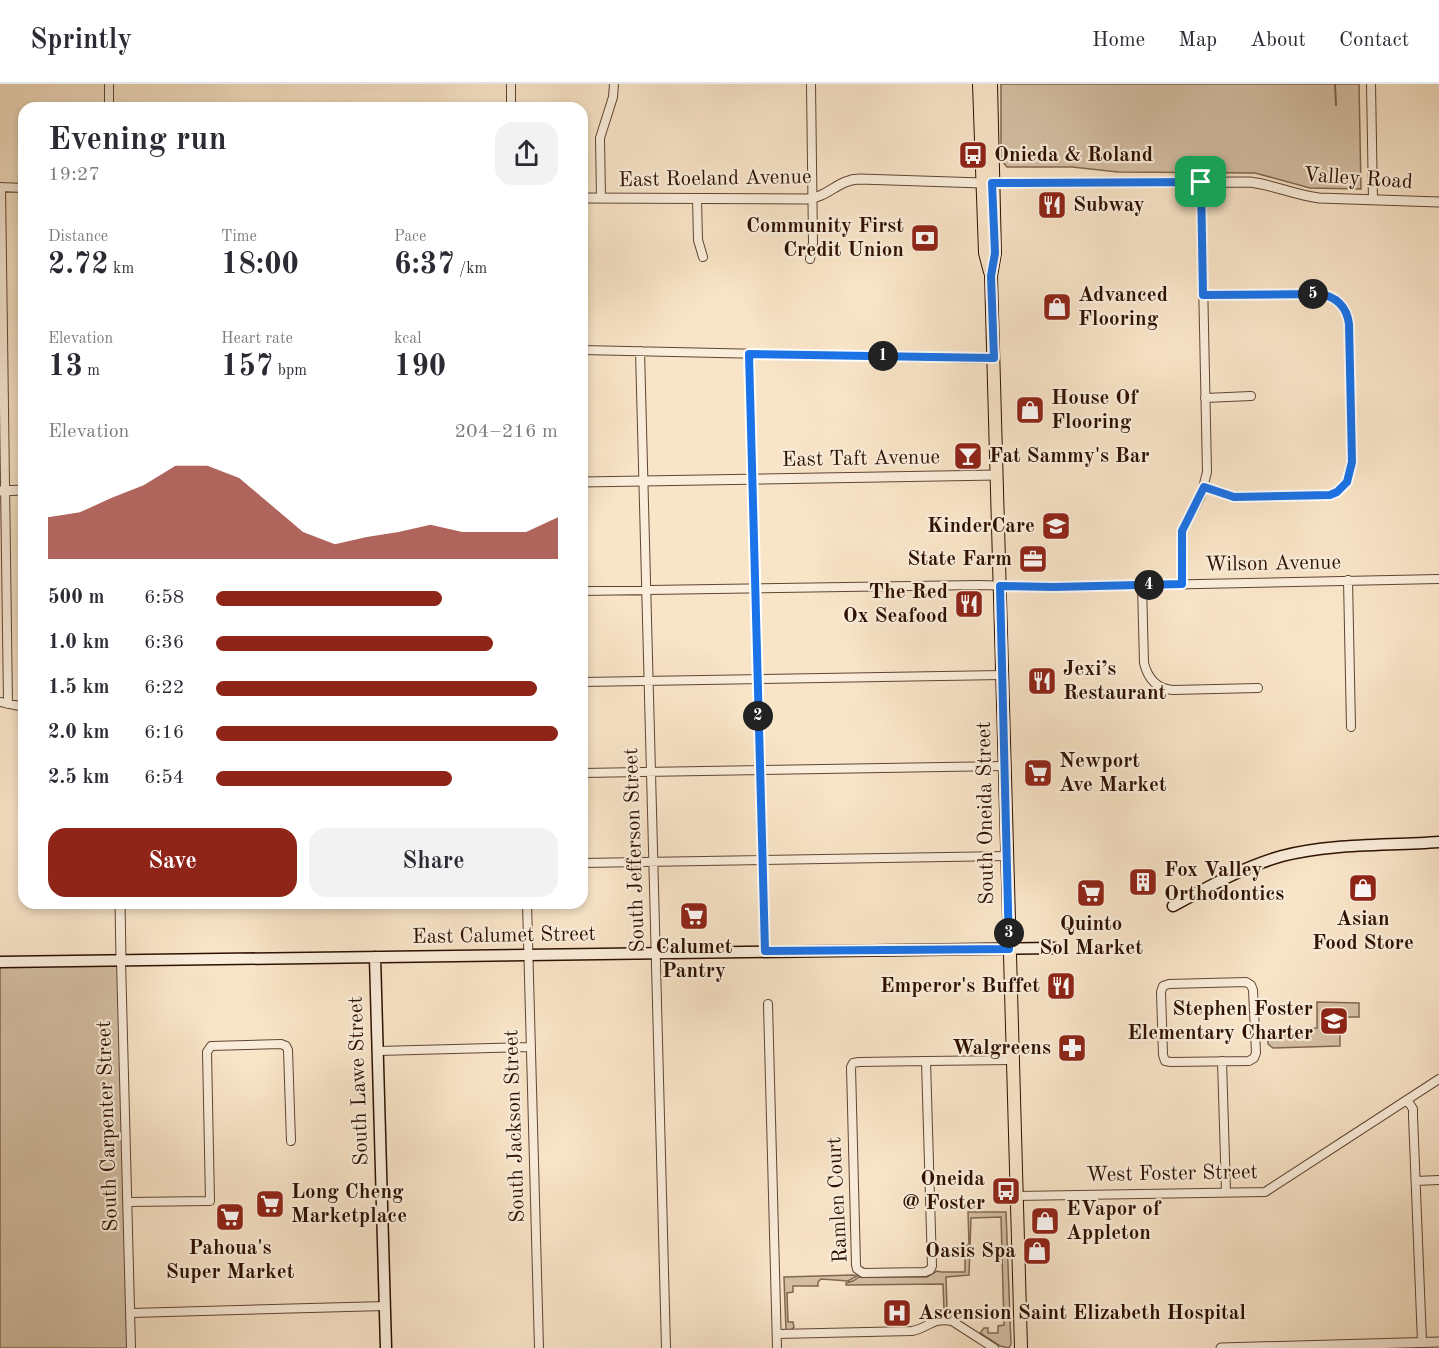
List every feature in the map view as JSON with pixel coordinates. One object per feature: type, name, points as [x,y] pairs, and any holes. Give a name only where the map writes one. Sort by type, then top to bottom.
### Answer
[{"type":"main road","name":"South Oneida Street","points":[[979,84],[995,253],[991,276],[1021,1348]]},
{"type":"main road","name":"South Oneida Street","points":[[987,183],[991,84]]},
{"type":"main road","points":[[1173,906],[1240,871],[1281,857],[1325,849],[1439,842]]},
{"type":"main road","name":"East Calumet Street","points":[[0,962],[1055,948]]},
{"type":"main road","name":"South Lawe Street","points":[[375,957],[386,1348]]},
{"type":"street","points":[[109,84],[109,102]]},
{"type":"street","points":[[511,84],[511,102]]},
{"type":"street","points":[[601,198],[600,138],[613,97],[614,84]]},
{"type":"street","points":[[810,259],[813,243],[811,84]]},
{"type":"street","points":[[1371,84],[1373,200]]},
{"type":"street","name":"East Roeland Avenue","points":[[588,198],[812,198],[823,195],[846,180],[853,179],[987,183]]},
{"type":"street","points":[[1182,584],[1182,531],[1204,487],[1207,472],[1201,182]]},
{"type":"street","name":"Valley Road","points":[[987,183],[1250,182],[1319,198],[1439,202]]},
{"type":"street","points":[[4,703],[1,187],[18,188]]},
{"type":"street","points":[[697,199],[698,240],[703,257]]},
{"type":"street","points":[[1203,295],[1319,294],[1330,296],[1340,303],[1349,324],[1352,462],[1347,482],[1337,492],[1330,495],[1234,497],[1204,487]]},
{"type":"street","points":[[588,350],[994,358]]},
{"type":"street","name":"South Jefferson Street","points":[[640,351],[666,1348]]},
{"type":"street","points":[[749,354],[765,951]]},
{"type":"street","points":[[1205,398],[1251,396]]},
{"type":"street","name":"East Taft Avenue","points":[[588,482],[997,475]]},
{"type":"street","points":[[3,491],[18,490]]},
{"type":"street","name":"Wilson Avenue","points":[[588,591],[1142,585],[1439,579]]},
{"type":"street","points":[[1348,580],[1352,727]]},
{"type":"street","points":[[1142,585],[1144,663],[1152,681],[1162,688],[1173,690],[1258,688]]},
{"type":"street","points":[[588,682],[1002,675]]},
{"type":"street","points":[[588,772],[1004,766]]},
{"type":"street","points":[[588,863],[1007,856]]},
{"type":"street","name":"South Carpenter Street","points":[[120,909],[131,1348]]},
{"type":"street","name":"South Jackson Street","points":[[527,909],[539,1348]]},
{"type":"street","points":[[1246,982],[1251,985],[1255,1056],[1249,1061],[1222,1061],[1166,1061],[1163,1055],[1161,992],[1163,986],[1246,982]]},
{"type":"street","points":[[768,1004],[777,1348]]},
{"type":"street","points":[[128,1202],[210,1201],[208,1047],[270,1044],[286,1046],[291,1141]]},
{"type":"street","points":[[378,1051],[531,1047]]},
{"type":"street","name":"Ramlen Court","points":[[926,1061],[932,1266],[925,1272],[863,1273],[857,1269],[856,1265],[851,1067],[853,1063],[859,1062],[926,1061],[1012,1060]]},
{"type":"street","points":[[1222,1061],[1226,1192]]},
{"type":"street","name":"West Foster Street","points":[[1016,1196],[1270,1190],[1439,1079]]},
{"type":"street","points":[[1407,1100],[1413,1109],[1422,1342]]},
{"type":"street","points":[[1416,1181],[1439,1180]]},
{"type":"street","points":[[131,1313],[385,1306]]},
{"type":"street","points":[[777,1334],[912,1331],[931,1322],[946,1320],[952,1321],[994,1348]]},
{"type":"street","points":[[1221,1348],[1439,1342]]},
{"type":"shaded area","points":[[1001,84],[1359,84],[1361,189],[1310,188],[1255,173],[1118,172],[1072,167],[1007,167],[1001,160]]},
{"type":"shaded area","points":[[121,960],[131,1348],[0,1348],[0,962]]},
{"type":"shaded area","points":[[1317,1002],[1359,1003],[1359,1017],[1340,1017],[1340,1046],[1273,1048],[1268,1044],[1268,1035],[1292,1034],[1295,1029],[1317,1028]]},
{"type":"shaded area","points":[[968,1212],[1006,1212],[1011,1344],[1009,1348],[1000,1346],[980,1333],[984,1328],[988,1328],[988,1333],[998,1333],[998,1326],[1004,1325],[1001,1217],[971,1218],[969,1275],[946,1277],[947,1310],[953,1310],[952,1315],[944,1310],[943,1284],[846,1285],[859,1277],[927,1277],[937,1271],[965,1272],[965,1245],[969,1245]]},
{"type":"shaded area","points":[[857,1276],[848,1281],[821,1279],[818,1286],[793,1286],[793,1292],[787,1293],[788,1322],[793,1322],[794,1327],[786,1330],[784,1277]]},
{"type":"waterway","points":[[1335,84],[1336,105]]},
{"type":"place","name":"Onieda & Roland","points":[[973,155]]},
{"type":"place","name":"Subway","points":[[1052,205]]},
{"type":"place","name":"Community First Credit Union","points":[[925,238]]},
{"type":"place","name":"Advanced Flooring","points":[[1057,307]]},
{"type":"place","name":"House Of Flooring","points":[[1030,410]]},
{"type":"place","name":"Fat Sammy's Bar","points":[[968,456]]},
{"type":"place","name":"KinderCare","points":[[1056,526]]},
{"type":"place","name":"State Farm","points":[[1033,559]]},
{"type":"place","name":"The Red Ox Seafood","points":[[969,604]]},
{"type":"place","name":"Jexi’s Restaurant","points":[[1042,681]]},
{"type":"place","name":"Newport Ave Market","points":[[1038,773]]},
{"type":"place","name":"Fox Valley Orthodontics","points":[[1143,882]]},
{"type":"place","name":"Asian Food Store","points":[[1363,888]]},
{"type":"place","name":"Quinto Sol Market","points":[[1091,893]]},
{"type":"place","name":"Calumet Pantry","points":[[694,916]]},
{"type":"place","name":"Emperor's Buffet","points":[[1061,986]]},
{"type":"place","name":"Stephen Foster Elementary Charter","points":[[1334,1021]]},
{"type":"place","name":"Walgreens","points":[[1072,1048]]},
{"type":"place","name":"Oneida @ Foster","points":[[1006,1191]]},
{"type":"place","name":"Long Cheng Marketplace","points":[[270,1204]]},
{"type":"place","name":"Pahoua's Super Market","points":[[230,1217]]},
{"type":"place","name":"EVapor of Appleton","points":[[1045,1221]]},
{"type":"place","name":"Oasis Spa","points":[[1037,1251]]},
{"type":"place","name":"Ascension Saint Elizabeth Hospital","points":[[897,1313]]},
{"type":"route","points":[[1201,182],[1203,295],[1325,294],[1336,299],[1344,308],[1349,324],[1352,462],[1347,482],[1337,492],[1321,496],[1234,497],[1204,487],[1182,531],[1180,544],[1182,584],[1000,586],[1009,949],[765,951],[749,354],[994,358],[991,276],[995,253],[992,183],[1201,182]]}]
